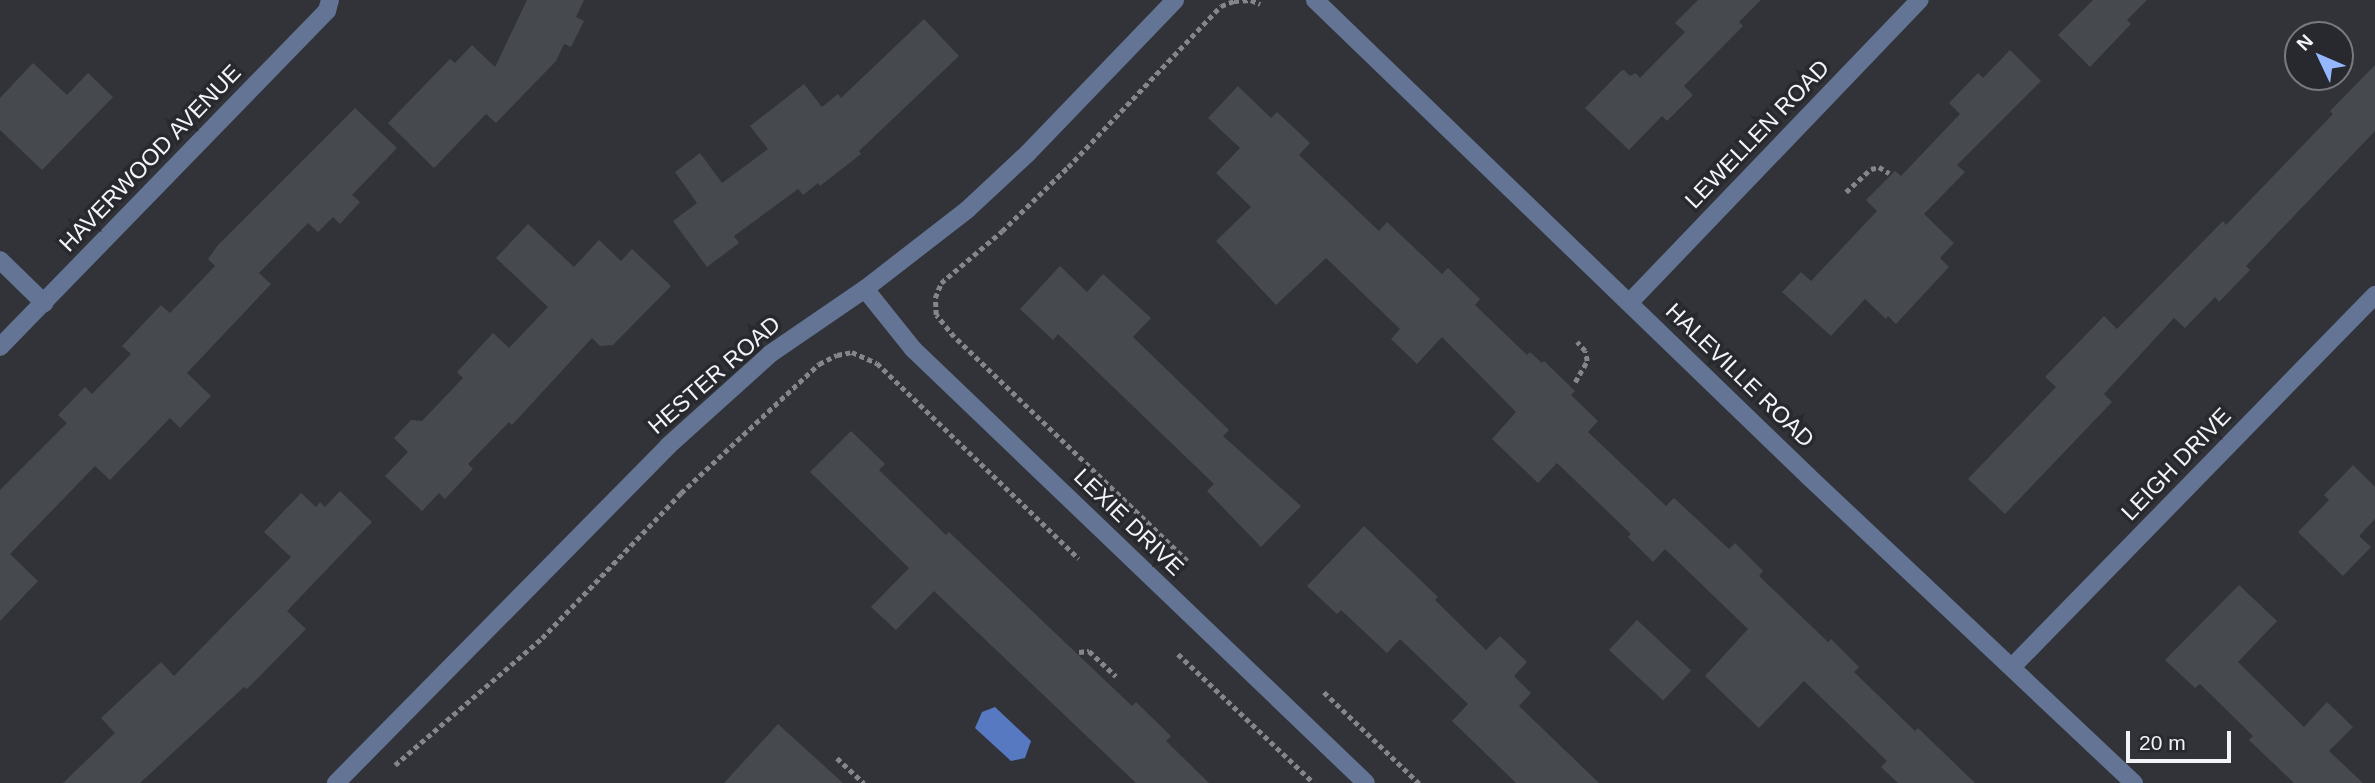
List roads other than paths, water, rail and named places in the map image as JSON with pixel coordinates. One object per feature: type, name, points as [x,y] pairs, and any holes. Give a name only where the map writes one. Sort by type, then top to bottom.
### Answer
[{"type":"street","name":"HAVERWOOD AVENUE","points":[[0,347],[327,11],[330,0]]},
{"type":"street","name":"HESTER ROAD","points":[[336,783],[668,446],[769,354],[866,289],[932,239],[994,186],[1175,0]]},
{"type":"street","name":"HALEVILLE ROAD","points":[[1315,0],[2134,783]]},
{"type":"street","name":"LEWELLEN ROAD","points":[[1629,303],[1920,0]]},
{"type":"street","points":[[0,260],[44,303]]},
{"type":"street","name":"LEXIE DRIVE","points":[[866,289],[913,349],[1366,783]]},
{"type":"street","name":"LEIGH DRIVE","points":[[2012,667],[2375,295]]},
{"type":"water","points":[[995,707],[1031,741],[1025,758],[1011,761],[975,728],[982,712]]}]
